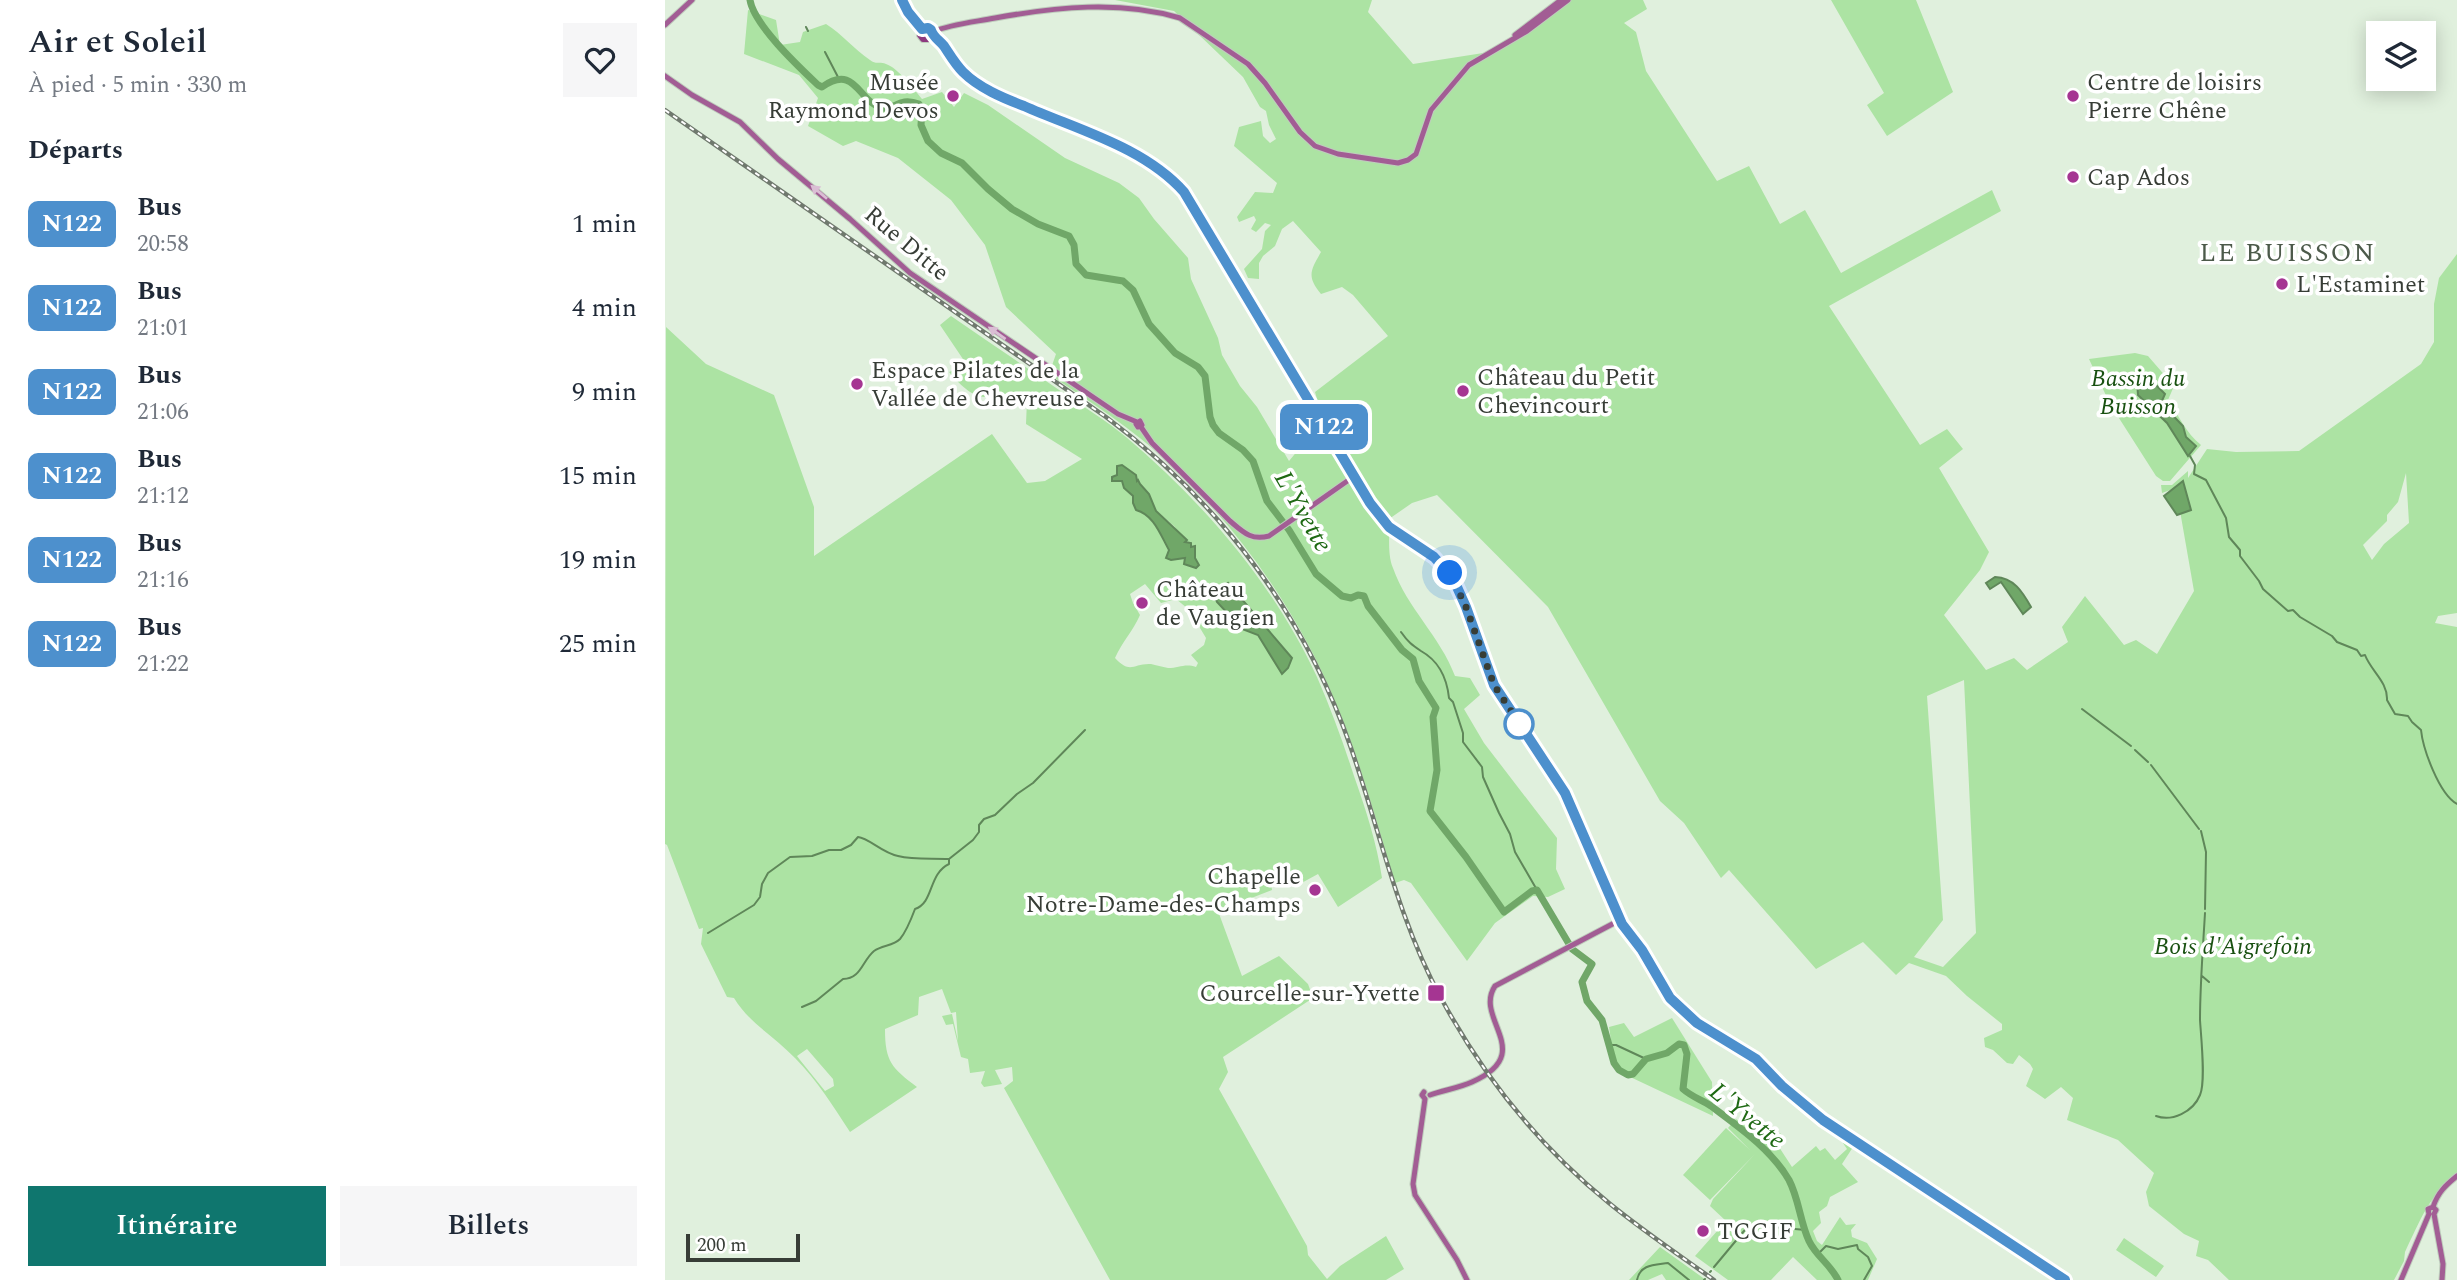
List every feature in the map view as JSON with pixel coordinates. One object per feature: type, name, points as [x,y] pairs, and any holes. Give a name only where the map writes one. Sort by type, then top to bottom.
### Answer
[{"type":"main road","points":[[902,0],[922,29],[928,28],[963,72],[979,84],[1011,101],[1138,156],[1178,185],[1353,477],[1384,521],[1434,557],[1453,578],[1494,685],[1565,793],[1620,920],[1642,950],[1670,998],[1687,1014],[1746,1051],[1823,1120],[2065,1280]]},
{"type":"street","points":[[665,25],[692,0]]},
{"type":"street","points":[[1502,45],[1561,0]]},
{"type":"street","points":[[932,34],[1070,5],[1110,3],[1141,6],[1170,14],[1248,64],[1306,139],[1323,150],[1338,154],[1398,163],[1408,160],[1419,149],[1431,110],[1469,65],[1527,31],[1568,0]]},
{"type":"street","name":"Rue Ditte","points":[[665,76],[740,122],[910,273],[1067,381],[1139,425],[1152,443],[1244,533],[1255,538],[1269,536],[1353,477]]},
{"type":"street","points":[[1467,1280],[1415,1195],[1413,1184],[1427,1097],[1472,1082],[1495,1066],[1503,1045],[1490,1008],[1491,992],[1499,983],[1620,920]]},
{"type":"street","points":[[2401,1280],[2432,1214],[2436,1211],[2433,1207],[2439,1193],[2457,1176]]},
{"type":"street","points":[[2432,1214],[2443,1264],[2442,1280]]},
{"type":"green space","name":"Bois d'Aigrefoin","points":[[1115,0],[1372,0],[1368,12],[1413,64],[1496,51],[1570,0],[1643,0],[1647,9],[1624,23],[1636,32],[1646,71],[1717,181],[1749,166],[1780,224],[1805,210],[1841,273],[1992,190],[2001,211],[1829,306],[1920,445],[1947,429],[1963,449],[1939,468],[1989,552],[1980,570],[1944,615],[1986,670],[2014,658],[2027,670],[2068,642],[2062,627],[2085,596],[2124,645],[2136,640],[2157,654],[2194,591],[2176,488],[2162,493],[2161,485],[2172,485],[2188,471],[2188,478],[2207,449],[2236,452],[2299,451],[2421,364],[2434,342],[2434,304],[2439,278],[2457,254],[2457,613],[2438,616],[2435,623],[2457,627],[2457,1174],[2439,1190],[2426,1209],[2394,1280],[2229,1280],[2208,1260],[2196,1256],[2199,1241],[2184,1234],[2149,1206],[2146,1192],[2154,1173],[2118,1140],[2067,1120],[2073,1098],[2061,1087],[2045,1099],[2026,1086],[2033,1069],[2019,1055],[2013,1064],[2007,1063],[1993,1050],[1985,1047],[1984,1038],[2002,1030],[2002,1024],[1946,976],[1909,963],[1896,975],[1863,942],[1816,969],[1729,870],[1721,878],[1684,823],[1660,801],[1548,607],[1437,495],[1412,503],[1389,519],[1391,562],[1406,596],[1441,648],[1455,676],[1470,678],[1480,695],[1464,709],[1484,743],[1557,838],[1556,869],[1565,889],[1548,897],[1533,896],[1495,923],[1467,961],[1411,883],[1404,880],[1395,883],[1354,749],[1322,672],[1287,607],[1244,546],[1169,463],[1111,416],[1049,374],[1056,354],[1006,307],[985,245],[951,200],[898,158],[856,141],[843,146],[808,126],[818,98],[799,75],[744,54],[748,10],[776,20],[780,45],[800,42],[803,32],[826,24],[872,61],[886,64],[896,70],[922,99],[942,92],[954,107],[964,93],[988,105],[1065,158],[1119,183],[1139,198],[1188,258],[1191,279],[1218,338],[1222,355],[1289,461],[1323,420],[1315,392],[1388,336],[1353,295],[1342,287],[1321,294],[1313,282],[1312,273],[1321,252],[1293,221],[1282,229],[1275,246],[1263,256],[1259,263],[1259,279],[1248,278],[1244,269],[1262,249],[1265,231],[1271,225],[1265,223],[1256,232],[1251,229],[1256,220],[1254,216],[1239,222],[1237,217],[1255,192],[1273,193],[1277,183],[1234,146],[1239,127],[1261,121],[1263,136],[1270,143],[1276,139],[1266,111],[1260,107],[1243,77],[1174,11]],"holes":[[[2406,473],[2409,523],[2384,544],[2372,560],[2363,545],[2387,521],[2387,515],[2398,502]],[[1964,680],[1976,933],[1943,967],[1914,957],[1943,920],[1927,696]]]},
{"type":"green space","points":[[1831,0],[1916,0],[1953,92],[1887,136],[1867,105],[1884,93]]},
{"type":"green space","points":[[951,316],[1111,426],[1155,462],[1209,517],[1258,577],[1280,609],[1317,677],[1363,802],[1382,878],[1338,907],[1318,874],[1296,886],[1290,875],[1271,883],[1272,890],[1218,911],[1242,976],[1279,956],[1308,984],[1313,998],[1223,1057],[1228,1072],[1219,1089],[1307,1246],[1308,1255],[1327,1279],[1340,1266],[1386,1236],[1404,1269],[1386,1280],[1110,1280],[1004,1088],[1013,1081],[1012,1067],[995,1070],[1002,1084],[984,1087],[981,1083],[985,1071],[970,1073],[968,1059],[961,1057],[953,1024],[946,1025],[942,1016],[952,1014],[958,1041],[956,1012],[951,1013],[942,989],[919,997],[918,1015],[885,1029],[886,1049],[892,1063],[901,1075],[917,1087],[850,1132],[803,1066],[754,1022],[734,998],[727,997],[701,944],[703,928],[699,929],[665,844],[666,327],[706,364],[774,395],[814,507],[814,556],[992,434],[1027,483],[1045,481],[1082,459],[1026,424],[1027,400],[1021,394],[981,396],[958,382],[949,372],[967,365],[940,325]],"holes":[[[1118,470],[1140,484],[1149,494],[1156,511],[1174,526],[1190,548],[1195,548],[1195,559],[1185,558],[1169,550],[1152,519],[1129,493]],[[1145,584],[1161,603],[1176,599],[1201,614],[1200,628],[1206,638],[1204,645],[1191,655],[1198,663],[1196,667],[1168,668],[1151,664],[1129,667],[1115,658],[1140,615],[1130,594]],[[1228,584],[1243,602],[1282,674],[1258,635],[1242,629],[1217,602]],[[807,1049],[833,1079],[834,1086],[825,1091],[797,1056]]]},
{"type":"green space","name":"Bassin du Buisson","points":[[2135,353],[2148,356],[2174,386],[2168,400],[2187,430],[2201,445],[2170,481],[2163,481],[2156,476],[2110,404],[2089,359]]},
{"type":"green space","points":[[1672,1018],[1712,1082],[1713,1116],[1626,1075],[1614,1060],[1609,1027],[1624,1023],[1634,1037]]},
{"type":"green space","points":[[1736,1119],[1767,1143],[1780,1133],[1784,1137],[1777,1144],[1792,1167],[1816,1146],[1820,1151],[1825,1148],[1835,1160],[1847,1149],[1843,1143],[1846,1138],[1855,1144],[1842,1164],[1858,1182],[1830,1197],[1827,1206],[1819,1212],[1821,1223],[1813,1231],[1822,1245],[1840,1217],[1846,1225],[1856,1224],[1851,1230],[1852,1237],[1867,1243],[1877,1259],[1868,1280],[1817,1280],[1793,1257],[1771,1280],[1728,1280],[1695,1256],[1726,1221],[1710,1206],[1713,1199],[1755,1154],[1710,1200],[1683,1175],[1726,1128],[1750,1150],[1728,1128]]},
{"type":"green space","points":[[2124,1238],[2164,1266],[2156,1277],[2116,1250]]},
{"type":"green space","points":[[1660,1247],[1706,1280],[1666,1280],[1662,1274],[1648,1280],[1629,1280]]},
{"type":"shaded area","name":"Bassin du Buisson","points":[[2148,377],[2165,394],[2161,403],[2183,426],[2186,437],[2196,446],[2188,456],[2167,423],[2138,395],[2137,381]]},
{"type":"shaded area","points":[[1122,465],[1136,475],[1137,481],[1149,494],[1156,511],[1187,540],[1185,542],[1191,543],[1191,547],[1195,546],[1195,558],[1199,565],[1196,568],[1184,564],[1185,558],[1166,558],[1169,550],[1156,526],[1142,512],[1136,510],[1133,496],[1124,488],[1122,481],[1112,481],[1112,477],[1117,475],[1117,466]]},
{"type":"shaded area","points":[[2183,481],[2191,510],[2177,515],[2164,496]]},
{"type":"shaded area","points":[[1995,577],[2012,583],[2031,607],[2023,614],[2001,582],[1990,589],[1986,583]]},
{"type":"shaded area","points":[[1228,583],[1292,658],[1282,674],[1258,635],[1242,629],[1217,602],[1214,594]]},
{"type":"waterway","name":"L'Yvette","points":[[750,0],[753,10],[768,33],[818,85],[822,87],[842,79],[856,86],[867,99],[882,108],[906,102],[919,104],[922,110],[921,125],[928,141],[941,153],[962,163],[1012,209],[1038,224],[1069,236],[1074,245],[1076,264],[1086,275],[1123,281],[1133,290],[1149,324],[1175,353],[1198,367],[1205,376],[1213,425],[1253,461],[1267,501],[1289,530],[1316,574],[1342,596],[1364,596],[1368,606],[1402,650],[1413,659],[1419,681],[1436,708],[1433,717],[1437,770],[1430,811],[1504,912],[1537,890],[1572,949],[1592,964],[1582,982],[1587,1001],[1602,1020],[1614,1063],[1619,1070],[1628,1075],[1633,1074],[1646,1059],[1667,1053],[1679,1044],[1684,1045],[1687,1054],[1683,1089],[1711,1106],[1754,1139],[1782,1169],[1792,1187],[1809,1241],[1838,1280]]},
{"type":"waterway","points":[[806,27],[808,31]]},
{"type":"waterway","points":[[825,52],[839,79]]},
{"type":"waterway","points":[[2190,456],[2195,465],[2194,474],[2206,480],[2226,518],[2229,537],[2263,589],[2288,611],[2293,610],[2337,642],[2357,650],[2361,656],[2365,655],[2382,682],[2387,700],[2395,714],[2408,716],[2421,730],[2438,781],[2450,799],[2457,804]]},
{"type":"waterway","name":"L'Yvette","points":[[1401,632],[1410,643],[1433,660],[1441,671],[1463,733],[1463,742],[1482,767],[1483,777],[1510,834],[1515,852],[1537,890]]},
{"type":"waterway","points":[[2082,709],[2131,746]]},
{"type":"waterway","points":[[708,933],[754,905],[760,897],[762,884],[768,873],[790,857],[841,850],[851,845],[858,837],[898,856],[949,859],[973,840],[984,819],[995,815],[1033,783],[1085,730]]},
{"type":"waterway","points":[[2135,750],[2148,762]]},
{"type":"waterway","points":[[2151,765],[2199,829]]},
{"type":"waterway","points":[[2201,831],[2206,852],[2205,909]]},
{"type":"waterway","points":[[802,1007],[816,1001],[843,979],[858,973],[874,951],[900,939],[915,909],[925,901],[937,874],[949,864],[949,859]]},
{"type":"waterway","points":[[2156,1116],[2169,1118],[2187,1111],[2197,1101],[2202,1089],[2200,1007],[2205,913]]},
{"type":"waterway","points":[[2202,976],[2209,982]]},
{"type":"waterway","points":[[1610,1045],[1616,1045],[1646,1059]]},
{"type":"waterway","points":[[1714,1267],[1749,1225],[1806,1230]]},
{"type":"waterway","points":[[1818,1254],[1826,1246],[1838,1249],[1857,1245],[1872,1266],[1864,1280]]},
{"type":"waterway","points":[[1637,1280],[1645,1268],[1668,1263],[1689,1280]]},
{"type":"railway","points":[[665,110],[1106,417],[1185,485],[1221,524],[1254,564],[1283,607],[1332,699],[1351,748],[1413,937],[1441,998],[1475,1055],[1515,1109],[1584,1181],[1634,1223],[1714,1280]]},
{"type":"bus line","name":"N122","points":[[902,0],[922,29],[931,30],[932,35],[943,44],[954,62],[974,81],[1011,101],[1138,156],[1158,168],[1184,192],[1378,515],[1389,527],[1434,557],[1453,578],[1494,685],[1565,793],[1622,924],[1642,950],[1670,998],[1697,1023],[1746,1051],[1823,1120],[2065,1280]]},
{"type":"place","name":"Musée Raymond Devos","points":[[953,96]]},
{"type":"place","name":"Centre de loisirs Pierre Chêne","points":[[2073,96]]},
{"type":"place","name":"Cap Ados","points":[[2073,177]]},
{"type":"place","name":"L'Estaminet","points":[[2282,284]]},
{"type":"place","name":"Espace Pilates de la Vallée de Chevreuse","points":[[857,384]]},
{"type":"place","name":"Château du Petit Chevincourt","points":[[1463,391]]},
{"type":"place","name":"Château de Vaugien","points":[[1142,603]]},
{"type":"place","name":"Chapelle Notre-Dame-des-Champs","points":[[1315,890]]},
{"type":"place","name":"Courcelle-sur-Yvette","points":[[1436,993]]},
{"type":"place","name":"TCGIF","points":[[1703,1231]]},
{"type":"district","name":"LE BUISSON","points":[[2288,252]]},
{"type":"route","points":[[1450,573],[1466,607],[1494,685],[1525,732],[1519,724]]}]
